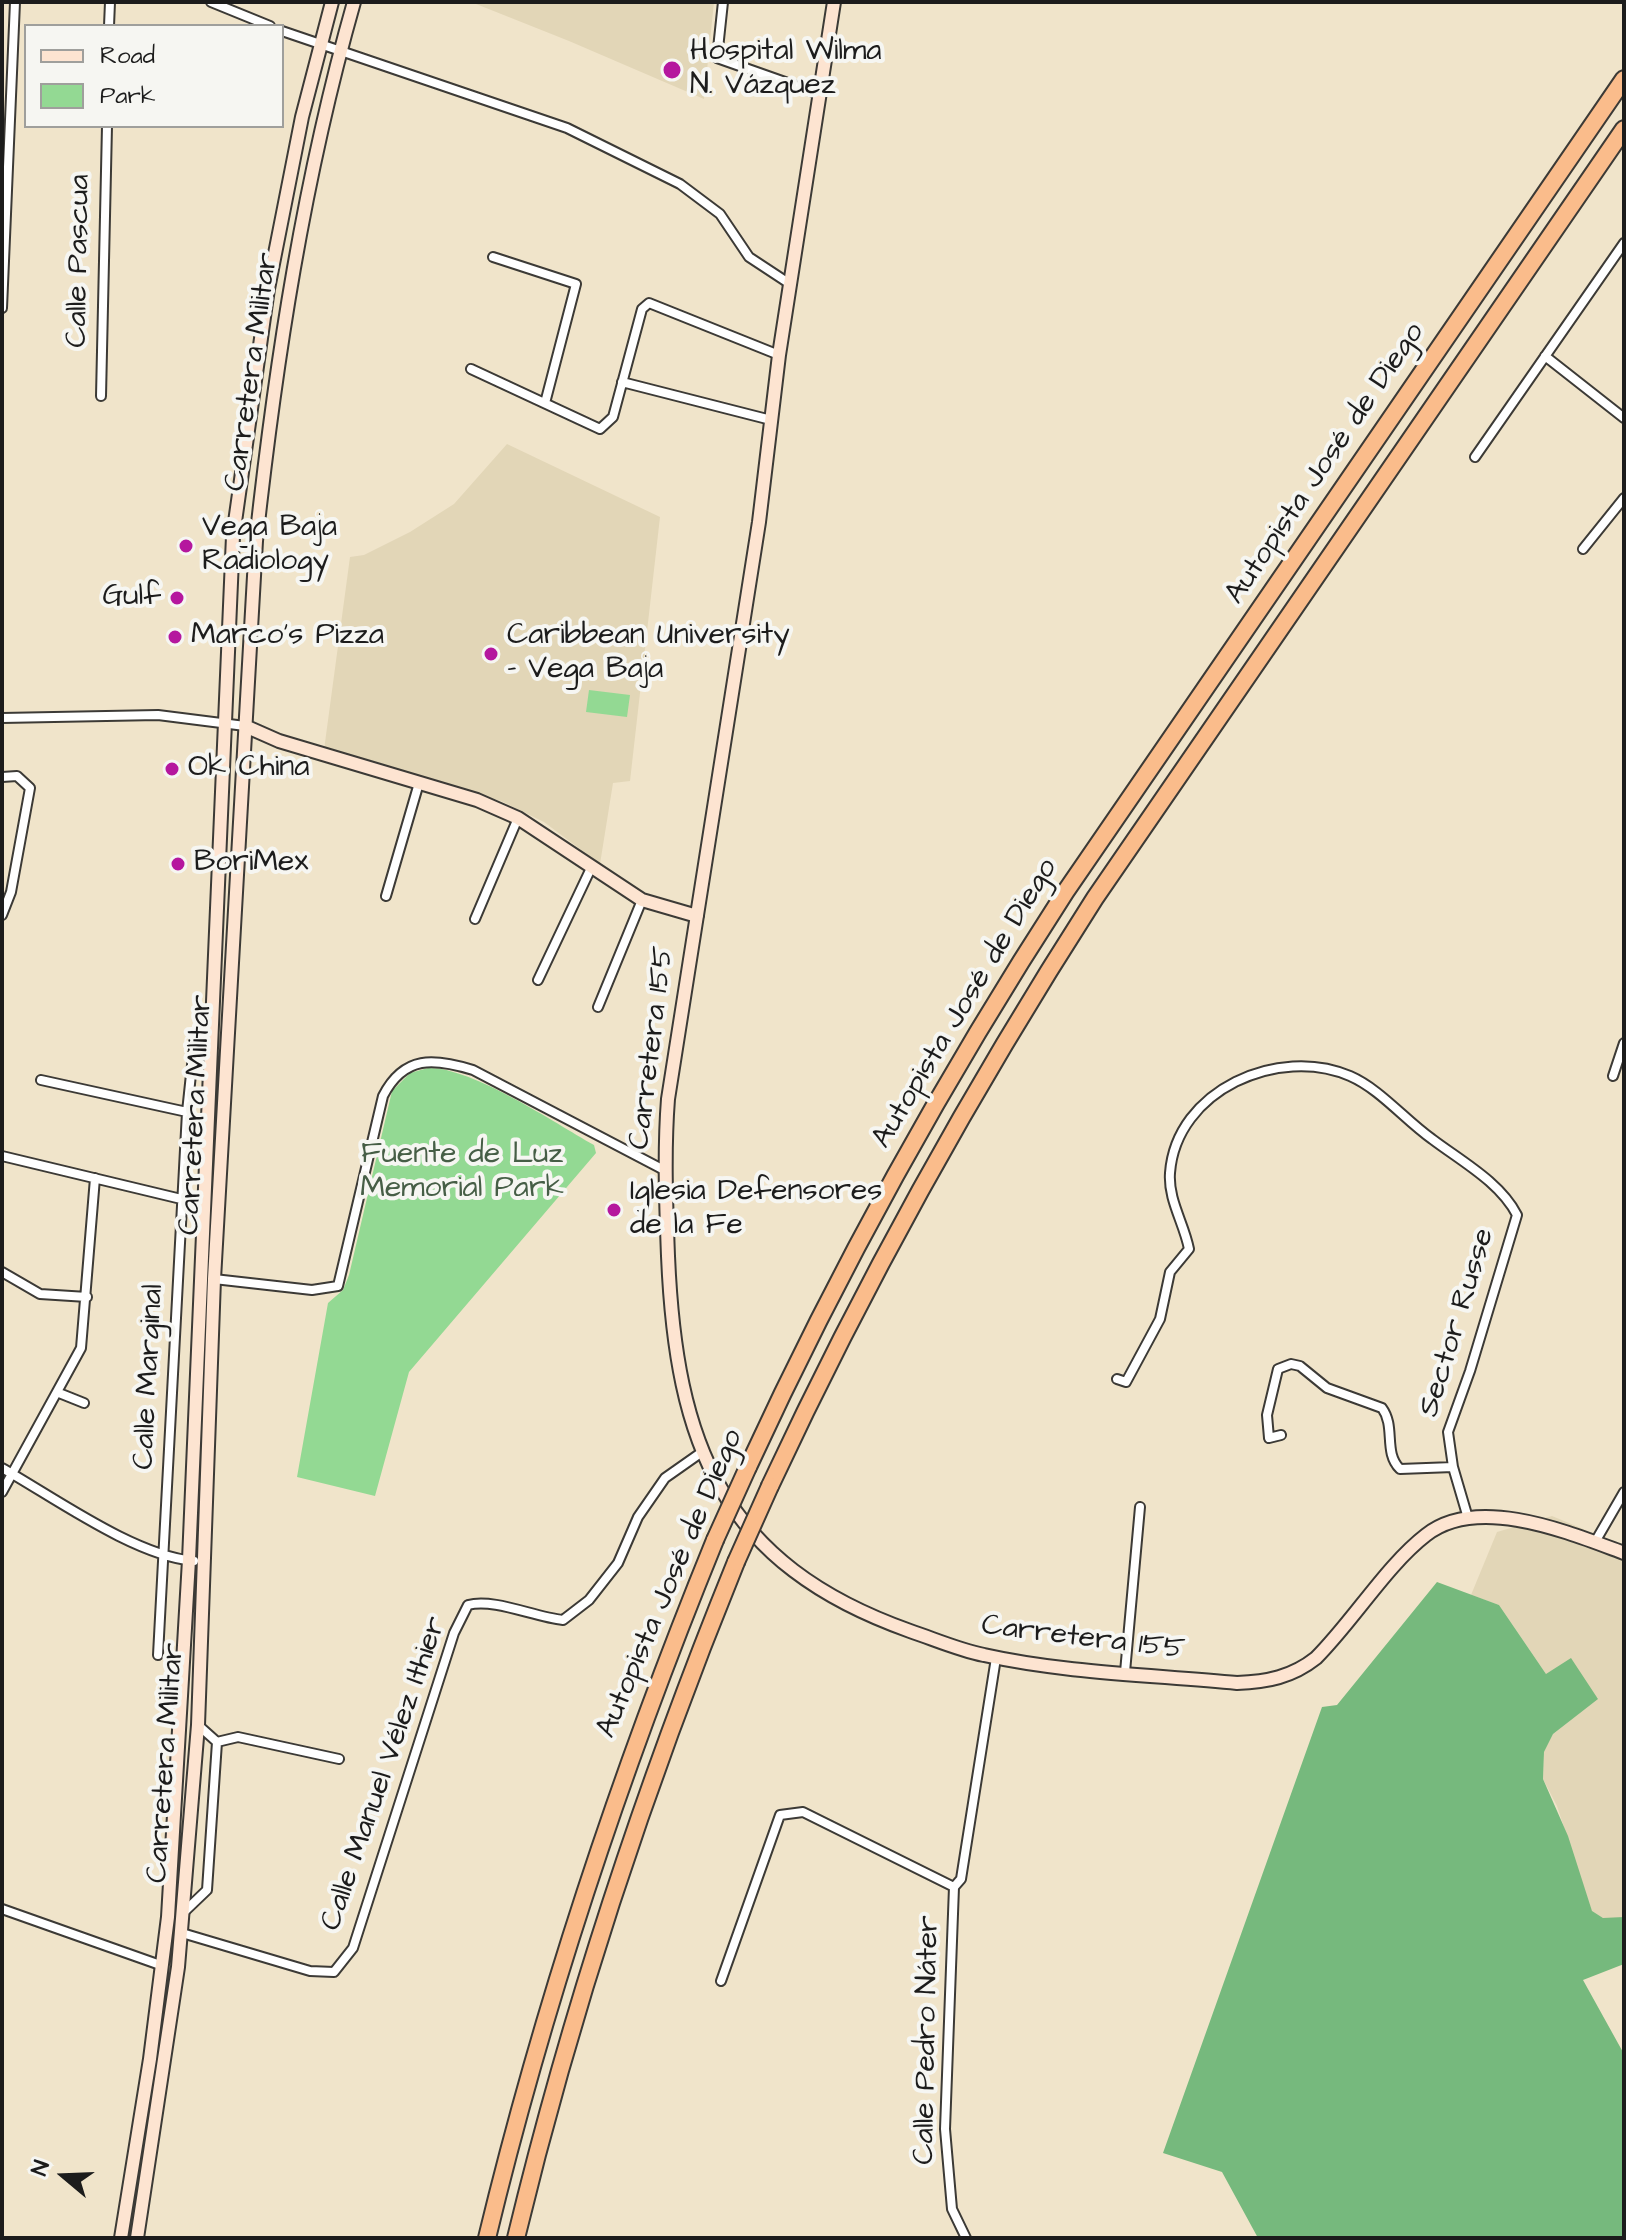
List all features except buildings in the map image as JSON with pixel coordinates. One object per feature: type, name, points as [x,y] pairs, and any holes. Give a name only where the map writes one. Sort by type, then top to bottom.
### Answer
[{"type":"highway","name":"Autopista José de Diego","points":[[487,2238],[545,2016],[584,1889],[637,1736],[715,1540],[855,1248],[928,1114],[1025,955],[1624,79]]},
{"type":"highway","name":"Autopista José de Diego","points":[[516,2238],[576,2007],[629,1842],[736,1562],[868,1282],[1020,1014],[1095,898],[1624,129]]},
{"type":"main road","name":"Carretera Militar","points":[[121,2238],[163,1966],[189,1560],[208,1046],[233,536],[268,289],[302,117],[332,2]]},
{"type":"main road","name":"Carretera Militar","points":[[137,2238],[182,1933],[198,1725],[214,1279],[256,541],[269,420],[289,292],[341,49],[354,2]]},
{"type":"main road","name":"Carretera 155","points":[[834,2],[779,355],[759,522],[668,1099],[664,1170],[673,1341],[702,1452],[742,1521],[791,1570],[816,1589],[866,1615],[996,1658],[1237,1683],[1267,1681],[1300,1670],[1333,1641],[1426,1535],[1448,1522],[1468,1518],[1547,1523],[1624,1553]]},
{"type":"main road","points":[[245,726],[279,741],[419,783],[518,818],[642,900],[697,916]]},
{"type":"street","points":[[2,308],[15,2]]},
{"type":"street","points":[[109,24],[110,2]]},
{"type":"street","points":[[211,2],[265,24]]},
{"type":"street","points":[[723,2],[717,58],[819,94]]},
{"type":"street","points":[[284,32],[567,128],[680,184],[720,214],[749,257],[790,284]]},
{"type":"street","name":"Calle Pascua","points":[[101,396],[107,128]]},
{"type":"street","points":[[1475,457],[1622,250]]},
{"type":"street","points":[[493,257],[576,284],[545,403]]},
{"type":"street","points":[[471,369],[600,429],[613,417],[642,309],[649,303],[779,355]]},
{"type":"street","points":[[1545,356],[1624,418]]},
{"type":"street","points":[[622,382],[771,420]]},
{"type":"street","points":[[1583,549],[1624,498]]},
{"type":"street","points":[[2,718],[158,715],[245,726]]},
{"type":"street","points":[[2,777],[17,776],[30,788],[11,892],[2,915]]},
{"type":"street","points":[[386,896],[419,783]]},
{"type":"street","points":[[475,919],[518,818]]},
{"type":"street","points":[[538,980],[592,866]]},
{"type":"street","points":[[598,1007],[642,900]]},
{"type":"street","points":[[1613,1076],[1622,1060],[1624,1043]]},
{"type":"street","name":"Calle Marginal","points":[[158,1655],[166,1557],[187,1112],[194,1046],[208,1046]]},
{"type":"street","points":[[214,1279],[312,1290],[338,1286],[383,1096],[393,1077],[416,1064],[441,1061],[473,1070],[664,1170]]},
{"type":"street","name":"Sector Russe","points":[[1117,1379],[1126,1382],[1138,1361],[1160,1319],[1167,1278],[1189,1249],[1174,1205],[1170,1175],[1177,1141],[1192,1117],[1207,1099],[1241,1079],[1290,1066],[1321,1067],[1366,1085],[1503,1195],[1517,1215],[1470,1371],[1448,1432],[1453,1467],[1468,1518]]},
{"type":"street","points":[[41,1080],[187,1112]]},
{"type":"street","points":[[3,1159],[202,1204]]},
{"type":"street","points":[[2,1492],[81,1348],[95,1178]]},
{"type":"street","points":[[2,1272],[40,1294],[87,1297]]},
{"type":"street","name":"Sector Russe","points":[[1281,1435],[1269,1438],[1267,1415],[1278,1369],[1291,1364],[1300,1366],[1327,1388],[1382,1408],[1391,1427],[1392,1456],[1400,1469],[1453,1467]]},
{"type":"street","points":[[59,1393],[84,1403]]},
{"type":"street","name":"Calle Manuel Vélez Ithier","points":[[182,1933],[310,1971],[334,1972],[353,1948],[454,1633],[468,1605],[484,1601],[539,1618],[563,1620],[589,1600],[618,1563],[638,1517],[665,1478],[702,1452]]},
{"type":"street","points":[[2,1468],[166,1557],[204,1561]]},
{"type":"street","points":[[1595,1542],[1624,1492]]},
{"type":"street","points":[[1125,1672],[1140,1507]]},
{"type":"street","name":"Calle Pedro Náter","points":[[966,2238],[952,2209],[945,2129],[954,1887],[961,1879],[964,1865],[996,1658]]},
{"type":"street","points":[[198,1725],[217,1742]]},
{"type":"street","points":[[217,1742],[238,1737],[339,1759]]},
{"type":"street","points":[[184,1912],[207,1890],[217,1742]]},
{"type":"street","points":[[721,1981],[780,1815],[803,1812],[954,1887]]},
{"type":"street","points":[[2,1909],[163,1966]]},
{"type":"shaded area","name":"Hospital Wilma N. Vázquez","points":[[471,2],[714,2],[704,99],[569,41]]},
{"type":"shaded area","name":"Caribbean University - Vega Baja","points":[[507,444],[660,517],[630,781],[613,783],[600,864],[544,822],[501,801],[324,750],[350,557],[364,555],[410,532],[454,504]]},
{"type":"shaded area","points":[[1552,1516],[1624,1546],[1624,1917],[1620,1918],[1603,1918],[1592,1912],[1557,1806],[1543,1779],[1544,1752],[1553,1734],[1598,1698],[1546,1674],[1499,1605],[1471,1595],[1497,1532]]},
{"type":"green space","points":[[589,690],[630,695],[627,717],[586,712]]},
{"type":"green space","name":"Fuente de Luz Memorial Park","points":[[428,1068],[467,1076],[489,1086],[594,1145],[596,1153],[409,1372],[375,1496],[297,1477],[328,1303],[343,1290],[349,1275],[392,1091],[410,1073]]},
{"type":"green space","points":[[1437,1582],[1499,1605],[1546,1674],[1571,1658],[1598,1699],[1553,1734],[1544,1752],[1543,1779],[1568,1836],[1592,1911],[1603,1918],[1624,1917],[1624,1964],[1583,1980],[1624,2054],[1624,2238],[1258,2238],[1222,2172],[1163,2153],[1322,1707],[1337,1705]]},
{"type":"place","name":"Hospital Wilma N. Vázquez","points":[[672,70]]},
{"type":"place","name":"Vega Baja Radiology","points":[[186,546]]},
{"type":"place","name":"Gulf","points":[[177,598]]},
{"type":"place","name":"Marco's Pizza","points":[[175,637]]},
{"type":"place","name":"Caribbean University - Vega Baja","points":[[491,654]]},
{"type":"place","name":"Ok China","points":[[172,769]]},
{"type":"place","name":"BoriMex","points":[[178,864]]},
{"type":"place","name":"Iglesia Defensores de la Fe","points":[[614,1210]]}]
